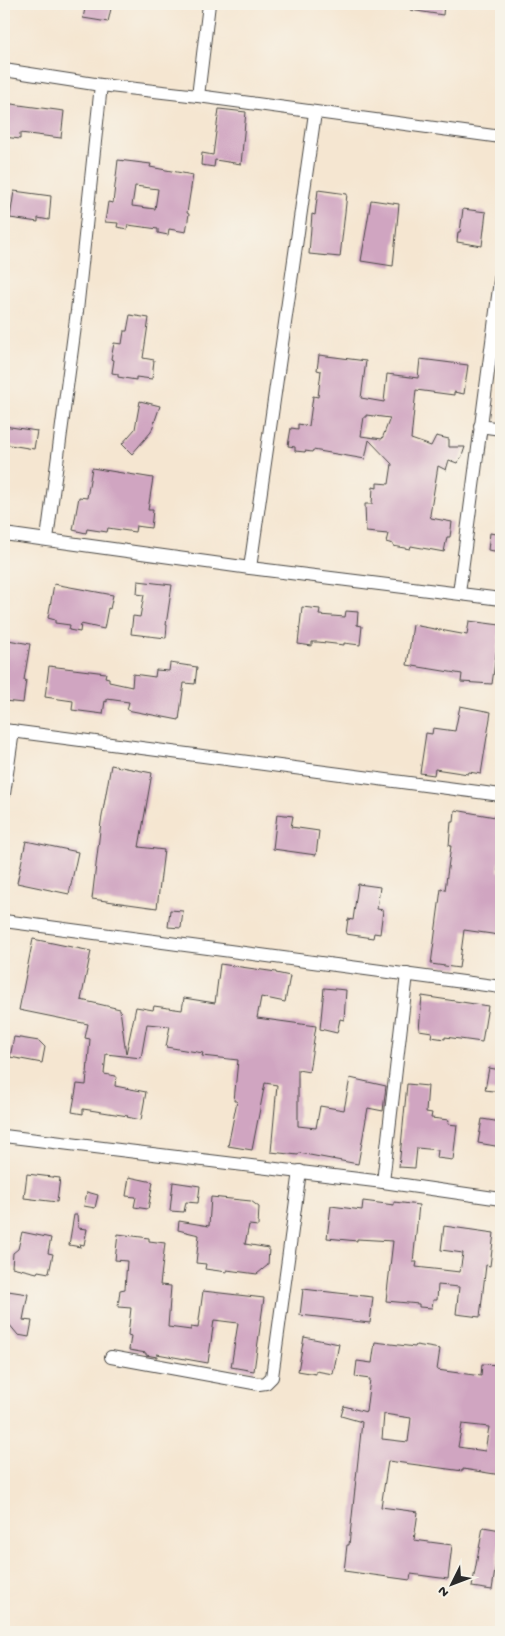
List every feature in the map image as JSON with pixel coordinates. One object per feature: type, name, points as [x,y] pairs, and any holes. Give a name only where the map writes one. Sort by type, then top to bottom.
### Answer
[{"type":"street","points":[[198,96],[209,4]]},
{"type":"street","points":[[4,70],[101,85],[198,96],[501,137]]},
{"type":"street","points":[[47,540],[77,311],[101,85]]},
{"type":"street","points":[[250,568],[315,113]]},
{"type":"street","points":[[459,593],[501,273]]},
{"type":"street","points":[[480,426],[501,428]]},
{"type":"street","points":[[4,534],[250,568],[501,599]]},
{"type":"street","points":[[4,794],[8,731],[501,795]]},
{"type":"street","points":[[4,921],[501,986]]},
{"type":"street","points":[[383,1182],[407,974]]},
{"type":"street","points":[[4,1136],[300,1171],[501,1199]]},
{"type":"street","points":[[110,1357],[259,1384],[266,1383],[272,1377],[300,1171]]},
{"type":"building","points":[[86,4],[112,4],[108,22],[83,18]]},
{"type":"building","points":[[410,4],[444,4],[443,15],[410,10]]},
{"type":"building","points":[[4,103],[64,111],[61,138],[20,133],[20,139],[4,137]]},
{"type":"building","points":[[219,109],[246,112],[241,164],[215,160],[214,167],[201,165],[202,153],[213,155]]},
{"type":"building","points":[[118,160],[151,164],[150,167],[193,175],[186,232],[169,229],[168,235],[158,233],[158,229],[128,225],[127,229],[117,227],[118,223],[105,222],[108,202],[113,203]],"holes":[[[135,186],[158,189],[155,209],[132,206]]]},
{"type":"building","points":[[318,190],[347,194],[340,257],[309,254],[312,214],[315,215]]},
{"type":"building","points":[[14,191],[51,196],[49,220],[38,218],[38,222],[10,218]]},
{"type":"building","points":[[371,200],[399,204],[393,266],[361,261]]},
{"type":"building","points":[[463,209],[486,212],[482,246],[457,242]]},
{"type":"building","points":[[130,315],[149,318],[143,358],[154,360],[152,379],[136,377],[136,380],[118,377],[118,374],[112,373],[114,360],[111,359],[114,343],[122,344],[124,331],[127,331]]},
{"type":"building","points":[[319,355],[366,361],[361,398],[384,402],[387,374],[418,378],[420,359],[468,365],[464,394],[454,392],[454,395],[416,390],[411,439],[431,446],[436,436],[449,439],[449,447],[465,447],[457,463],[449,460],[446,470],[438,466],[430,515],[431,518],[452,522],[450,537],[447,537],[444,552],[411,546],[410,549],[393,546],[393,544],[386,542],[388,534],[366,532],[365,504],[372,504],[373,487],[377,488],[377,483],[389,484],[392,464],[369,440],[365,459],[313,450],[312,452],[295,451],[295,447],[288,446],[291,428],[298,429],[298,424],[309,426],[313,396],[318,397],[321,371],[317,370]],"holes":[[[366,415],[390,418],[382,439],[361,436]]]},
{"type":"building","points":[[140,401],[160,406],[151,432],[132,454],[122,444],[135,429]]},
{"type":"building","points":[[4,426],[37,431],[34,449],[4,444]]},
{"type":"building","points":[[92,468],[153,478],[148,510],[153,510],[151,528],[136,526],[135,532],[108,528],[107,532],[87,529],[86,533],[73,530],[79,497],[87,498]]},
{"type":"building","points":[[490,533],[501,535],[501,552],[488,550]]},
{"type":"building","points":[[138,581],[172,585],[166,638],[131,634],[133,616],[140,617],[144,595],[137,594]]},
{"type":"building","points":[[54,584],[113,595],[110,609],[108,608],[104,629],[81,624],[80,632],[69,630],[70,625],[55,623],[55,620],[48,618]]},
{"type":"building","points":[[302,607],[320,609],[319,615],[345,617],[346,611],[358,612],[357,625],[362,626],[360,645],[318,642],[312,642],[312,646],[298,644]]},
{"type":"building","points":[[469,621],[500,625],[492,684],[461,682],[462,674],[407,665],[413,625],[467,635]]},
{"type":"building","points":[[8,640],[30,644],[24,680],[26,680],[23,703],[4,701],[4,653],[6,653]]},
{"type":"building","points":[[170,663],[197,667],[195,684],[184,683],[179,720],[127,710],[129,702],[107,699],[103,714],[72,710],[73,701],[45,697],[49,666],[106,673],[105,677],[109,678],[109,682],[132,687],[133,674],[155,677],[156,670],[169,671]]},
{"type":"building","points":[[460,706],[491,712],[481,774],[435,769],[434,775],[420,773],[426,733],[432,734],[433,728],[455,731]]},
{"type":"building","points":[[111,765],[152,773],[139,847],[164,850],[157,908],[92,899],[101,822]]},
{"type":"building","points":[[455,810],[501,818],[501,848],[498,871],[501,872],[501,930],[499,935],[464,930],[459,968],[431,964],[441,889],[445,890],[451,846],[449,846],[451,822],[454,822]]},
{"type":"building","points":[[277,814],[293,816],[291,827],[319,831],[316,855],[273,849]]},
{"type":"building","points":[[26,841],[78,852],[69,894],[17,883]]},
{"type":"building","points":[[358,884],[380,887],[377,909],[383,910],[380,934],[374,933],[373,938],[346,934],[348,919],[353,920]]},
{"type":"building","points":[[170,910],[183,911],[181,928],[168,927]]},
{"type":"building","points":[[33,939],[91,951],[81,1000],[120,1009],[126,1054],[136,1007],[153,1010],[154,1006],[182,1010],[184,998],[215,1003],[220,964],[276,972],[290,976],[285,1002],[261,997],[257,1018],[316,1026],[309,1072],[298,1070],[298,1126],[316,1128],[320,1106],[344,1110],[350,1078],[386,1086],[383,1111],[368,1108],[358,1164],[299,1153],[298,1155],[271,1152],[277,1085],[265,1083],[252,1150],[228,1146],[237,1101],[234,1101],[238,1060],[202,1056],[203,1053],[166,1047],[170,1026],[147,1024],[141,1058],[106,1054],[104,1074],[116,1076],[115,1086],[146,1092],[141,1120],[128,1116],[83,1109],[83,1114],[72,1112],[77,1084],[86,1085],[90,1039],[85,1038],[88,1024],[19,1010]]},
{"type":"building","points":[[324,988],[346,990],[344,1020],[340,1019],[337,1033],[320,1029]]},
{"type":"building","points":[[422,996],[488,1006],[482,1042],[431,1037],[432,1032],[419,1030]]},
{"type":"building","points":[[14,1037],[39,1041],[45,1047],[42,1063],[10,1057]]},
{"type":"building","points":[[489,1068],[501,1070],[501,1092],[485,1090]]},
{"type":"building","points":[[407,1084],[428,1086],[426,1112],[432,1113],[431,1118],[449,1120],[448,1124],[457,1125],[453,1160],[437,1158],[438,1150],[417,1148],[415,1168],[399,1167]]},
{"type":"building","points":[[482,1119],[501,1122],[501,1147],[478,1143]]},
{"type":"building","points":[[27,1174],[60,1178],[57,1202],[24,1198]]},
{"type":"building","points":[[129,1177],[153,1182],[148,1209],[134,1207],[136,1197],[126,1196]]},
{"type":"building","points":[[173,1182],[200,1186],[198,1203],[186,1202],[184,1212],[170,1211]]},
{"type":"building","points":[[87,1192],[98,1195],[95,1208],[84,1206]]},
{"type":"building","points":[[211,1197],[251,1201],[259,1207],[258,1226],[249,1225],[245,1244],[269,1248],[268,1265],[257,1274],[205,1269],[206,1264],[196,1263],[199,1235],[178,1230],[179,1221],[209,1226]]},
{"type":"building","points":[[363,1201],[394,1205],[394,1202],[419,1205],[413,1262],[417,1262],[416,1267],[460,1272],[463,1253],[441,1250],[444,1226],[494,1233],[490,1266],[486,1265],[480,1317],[456,1314],[459,1287],[438,1285],[437,1300],[433,1300],[432,1308],[419,1307],[419,1304],[386,1301],[393,1241],[357,1239],[357,1241],[327,1238],[331,1206],[362,1210]]},
{"type":"building","points":[[74,1215],[77,1215],[78,1228],[87,1229],[84,1245],[80,1244],[81,1247],[69,1245]]},
{"type":"building","points":[[22,1232],[51,1238],[48,1253],[53,1254],[49,1273],[38,1271],[37,1273],[12,1267],[13,1253],[18,1249]]},
{"type":"building","points":[[118,1234],[149,1238],[149,1241],[165,1243],[160,1285],[171,1286],[168,1327],[191,1330],[191,1327],[198,1328],[203,1291],[264,1298],[254,1371],[231,1367],[238,1323],[214,1320],[208,1363],[157,1354],[157,1357],[129,1350],[131,1336],[128,1335],[131,1308],[118,1307],[120,1290],[125,1289],[127,1261],[115,1260]]},
{"type":"building","points":[[303,1289],[373,1297],[370,1323],[300,1315]]},
{"type":"building","points":[[8,1291],[28,1294],[23,1320],[32,1321],[29,1337],[18,1335],[4,1318]]},
{"type":"building","points":[[304,1337],[339,1344],[333,1374],[316,1371],[316,1374],[298,1371]]},
{"type":"building","points":[[375,1342],[440,1349],[437,1370],[481,1376],[482,1364],[501,1365],[498,1407],[501,1407],[501,1475],[388,1461],[381,1507],[418,1512],[414,1540],[452,1545],[448,1579],[411,1574],[410,1580],[344,1571],[347,1545],[349,1545],[362,1422],[341,1416],[344,1406],[366,1412],[370,1379],[355,1377],[357,1361],[372,1363]],"holes":[[[384,1414],[411,1418],[408,1442],[382,1439]],[[462,1424],[489,1427],[485,1451],[458,1447]]]},
{"type":"building","points":[[483,1527],[501,1530],[492,1590],[472,1587]]}]
